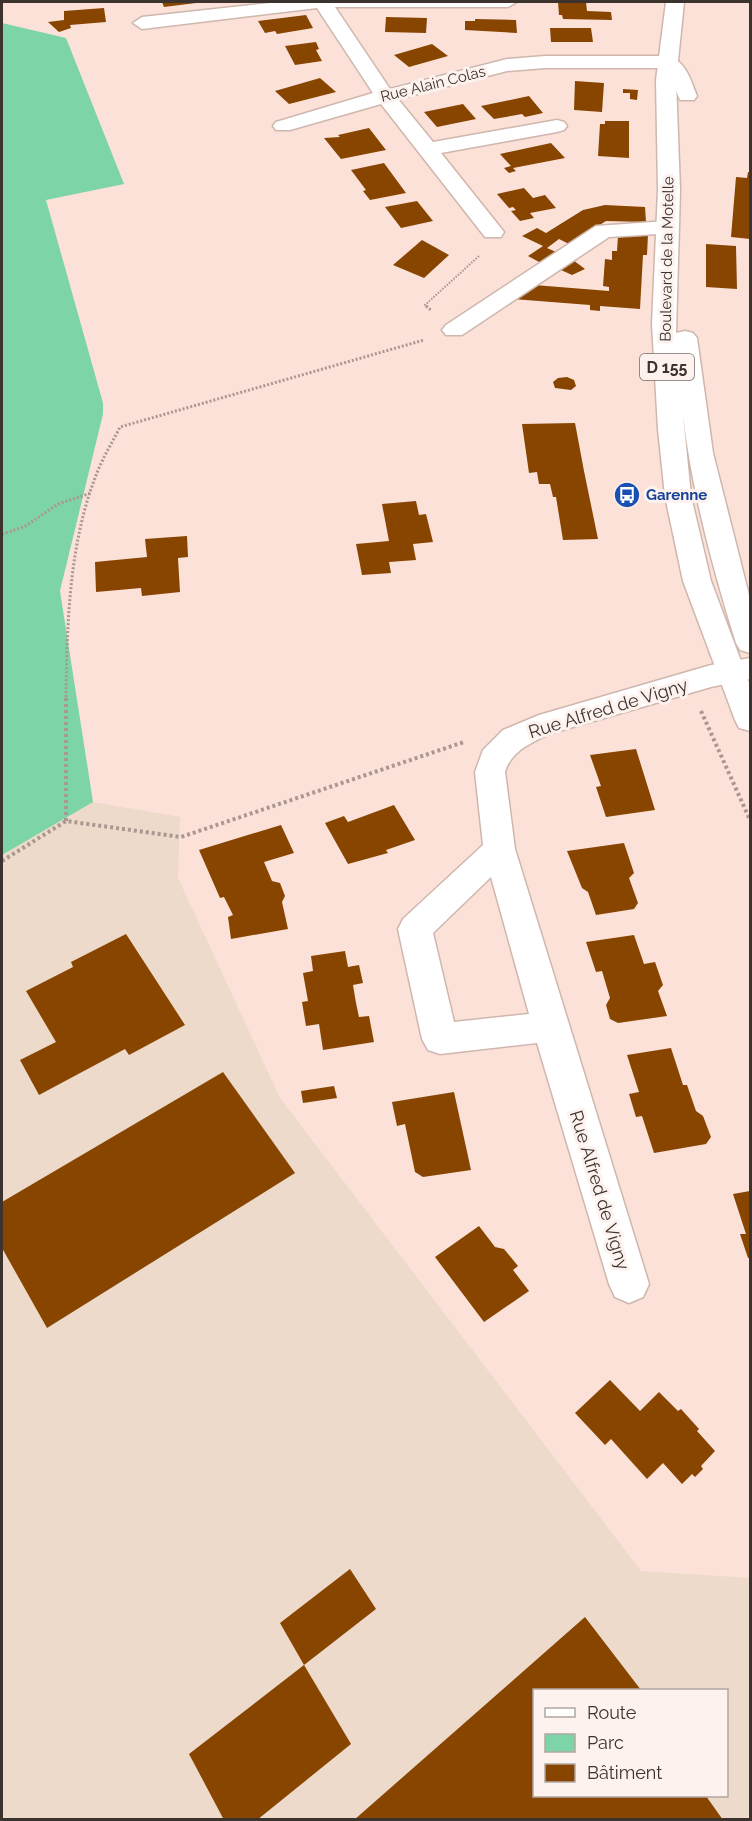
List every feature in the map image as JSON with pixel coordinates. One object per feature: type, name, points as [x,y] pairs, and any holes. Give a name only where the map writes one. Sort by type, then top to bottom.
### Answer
[{"type":"street","points":[[142,23],[322,2],[385,96],[493,232]]},
{"type":"street","points":[[327,2],[508,2]]},
{"type":"street","name":"Boulevard de la Motelle","points":[[675,2],[667,71],[667,228],[664,324],[678,496],[697,580],[734,663],[750,720]]},
{"type":"street","name":"Boulevard de la Motelle","points":[[689,2],[685,337],[700,453],[730,581],[750,644]]},
{"type":"street","name":"Rue Alain Colas","points":[[284,126],[385,96],[507,65],[545,62],[587,64],[641,72],[667,71]]},
{"type":"street","points":[[667,71],[679,74],[687,96]]},
{"type":"street","points":[[429,149],[557,126]]},
{"type":"street","points":[[454,330],[604,231],[667,228]]},
{"type":"street","name":"Rue Alfred de Vigny","points":[[629,1284],[550,1027],[499,849],[490,772],[494,758],[514,738],[539,726],[688,683],[734,663],[750,644]]},
{"type":"street","points":[[499,849],[415,929],[440,1039],[550,1027]]},
{"type":"path","points":[[454,330],[424,305],[498,239],[493,232]]},
{"type":"path","points":[[66,821],[70,583],[91,493],[109,445],[120,427],[410,346],[454,330]]},
{"type":"path","points":[[2,534],[24,527],[58,504],[91,493]]},
{"type":"path","points":[[688,683],[750,820]]},
{"type":"path","points":[[2,861],[66,821],[181,837],[453,744],[473,740]]},
{"type":"shaded area","points":[[93,802],[180,817],[178,878],[280,1098],[641,1571],[750,1578],[750,1819],[2,1819],[2,855]]},
{"type":"green space","points":[[2,23],[66,38],[124,184],[46,200],[103,403],[103,414],[60,591],[93,802],[2,855]]},
{"type":"building","points":[[162,2],[196,2],[196,3],[164,7]]},
{"type":"building","points":[[558,2],[586,2],[587,11],[611,12],[612,20],[563,19],[562,15],[559,15]]},
{"type":"building","points":[[104,8],[106,22],[70,25],[71,28],[59,32],[48,22],[64,20],[64,11]]},
{"type":"building","points":[[306,15],[313,28],[277,34],[275,31],[265,33],[258,21]]},
{"type":"building","points":[[386,17],[427,18],[426,33],[385,32]]},
{"type":"building","points":[[475,19],[516,20],[517,33],[465,30],[465,21],[475,21]]},
{"type":"building","points":[[550,28],[591,28],[593,42],[551,42]]},
{"type":"building","points":[[316,42],[319,49],[316,50],[322,61],[295,65],[285,46]]},
{"type":"building","points":[[432,44],[448,56],[409,67],[394,55]]},
{"type":"building","points":[[320,78],[336,92],[289,104],[275,91]]},
{"type":"building","points":[[575,81],[604,83],[602,112],[574,110]]},
{"type":"building","points":[[623,89],[638,90],[637,100],[630,99],[630,93],[623,93]]},
{"type":"building","points":[[529,96],[543,113],[494,119],[481,106]]},
{"type":"building","points":[[463,104],[476,119],[437,127],[424,112]]},
{"type":"building","points":[[605,121],[629,121],[629,158],[598,156],[600,124],[605,124]]},
{"type":"building","points":[[369,128],[386,150],[341,159],[324,138],[340,137],[338,135]]},
{"type":"building","points":[[551,143],[565,158],[513,168],[516,171],[509,173],[504,168],[511,166],[500,154]]},
{"type":"building","points":[[384,163],[406,193],[370,200],[363,191],[366,190],[351,170]]},
{"type":"building","points":[[750,172],[750,239],[731,237],[736,177],[747,178]]},
{"type":"building","points":[[524,188],[533,198],[545,195],[556,208],[530,213],[534,218],[520,221],[511,211],[516,210],[513,207],[509,208],[497,194]]},
{"type":"building","points":[[417,201],[433,221],[401,228],[385,207]]},
{"type":"building","points":[[605,205],[645,207],[646,222],[606,221],[569,244],[559,239],[547,248],[556,252],[541,263],[528,256],[543,246],[522,236],[537,228],[546,233],[583,210]]},
{"type":"building","points":[[648,234],[647,255],[643,255],[640,309],[600,306],[600,311],[590,310],[590,305],[513,299],[534,285],[609,291],[609,287],[603,286],[605,259],[612,260],[612,251],[617,251],[618,236]]},
{"type":"building","points":[[422,240],[449,255],[424,278],[393,265]]},
{"type":"building","points":[[706,244],[736,246],[737,289],[706,287]]},
{"type":"building","points":[[573,260],[585,269],[572,275],[561,270],[561,267]]},
{"type":"building","points":[[567,377],[574,380],[576,386],[571,390],[555,388],[553,382],[558,378]]},
{"type":"building","points":[[575,423],[598,539],[563,540],[556,497],[553,497],[550,484],[539,484],[537,472],[529,473],[522,424]]},
{"type":"building","points":[[416,501],[419,515],[426,514],[433,542],[413,544],[416,560],[389,562],[391,573],[362,575],[356,544],[389,541],[382,504]]},
{"type":"building","points":[[187,536],[188,557],[178,558],[180,592],[142,596],[141,588],[96,592],[95,562],[147,557],[145,539]]},
{"type":"building","points":[[636,749],[655,810],[606,817],[596,787],[601,786],[590,755]]},
{"type":"building","points":[[394,805],[415,840],[386,850],[388,853],[348,864],[325,823],[344,816],[348,822]]},
{"type":"building","points":[[281,825],[294,853],[264,862],[272,881],[280,883],[285,896],[282,902],[288,929],[231,939],[228,917],[233,915],[224,897],[220,898],[199,850]]},
{"type":"building","points":[[624,843],[634,873],[629,878],[638,903],[634,909],[596,915],[588,892],[582,888],[567,851]]},
{"type":"building","points":[[126,934],[185,1025],[129,1055],[125,1049],[39,1095],[20,1060],[56,1042],[26,991],[73,967],[71,962]]},
{"type":"building","points":[[634,935],[644,964],[655,962],[663,985],[658,991],[667,1016],[618,1023],[610,1019],[606,1005],[610,998],[602,971],[596,972],[586,942]]},
{"type":"building","points":[[345,951],[348,967],[359,965],[363,983],[353,985],[356,1003],[359,1017],[369,1016],[374,1042],[323,1050],[319,1024],[306,1026],[302,1002],[308,1001],[303,973],[313,971],[311,956]]},
{"type":"building","points":[[671,1048],[683,1085],[687,1085],[696,1111],[703,1116],[711,1137],[706,1144],[654,1153],[642,1116],[636,1117],[629,1094],[639,1092],[627,1055]]},
{"type":"building","points":[[223,1072],[295,1173],[47,1328],[2,1248],[2,1202]]},
{"type":"building","points":[[334,1086],[337,1098],[303,1103],[301,1091]]},
{"type":"building","points":[[454,1092],[471,1170],[423,1177],[415,1172],[405,1124],[397,1126],[392,1102]]},
{"type":"building","points":[[750,1191],[750,1258],[748,1258],[740,1234],[746,1234],[733,1194]]},
{"type":"building","points":[[479,1226],[495,1247],[504,1249],[518,1266],[513,1270],[529,1291],[484,1322],[435,1257]]},
{"type":"building","points":[[610,1380],[640,1411],[659,1392],[678,1411],[681,1409],[699,1429],[697,1431],[715,1451],[701,1466],[703,1469],[695,1477],[692,1474],[682,1484],[663,1463],[647,1479],[611,1439],[605,1445],[575,1413]]},
{"type":"building","points":[[350,1569],[376,1609],[304,1665],[280,1623]]},
{"type":"building","points":[[585,1617],[640,1689],[533,1689],[533,1797],[707,1797],[723,1820],[354,1820]]},
{"type":"building","points":[[304,1665],[351,1744],[257,1820],[224,1820],[189,1754]]},
{"type":"place","name":"Garenne","points":[[627,495]]}]
